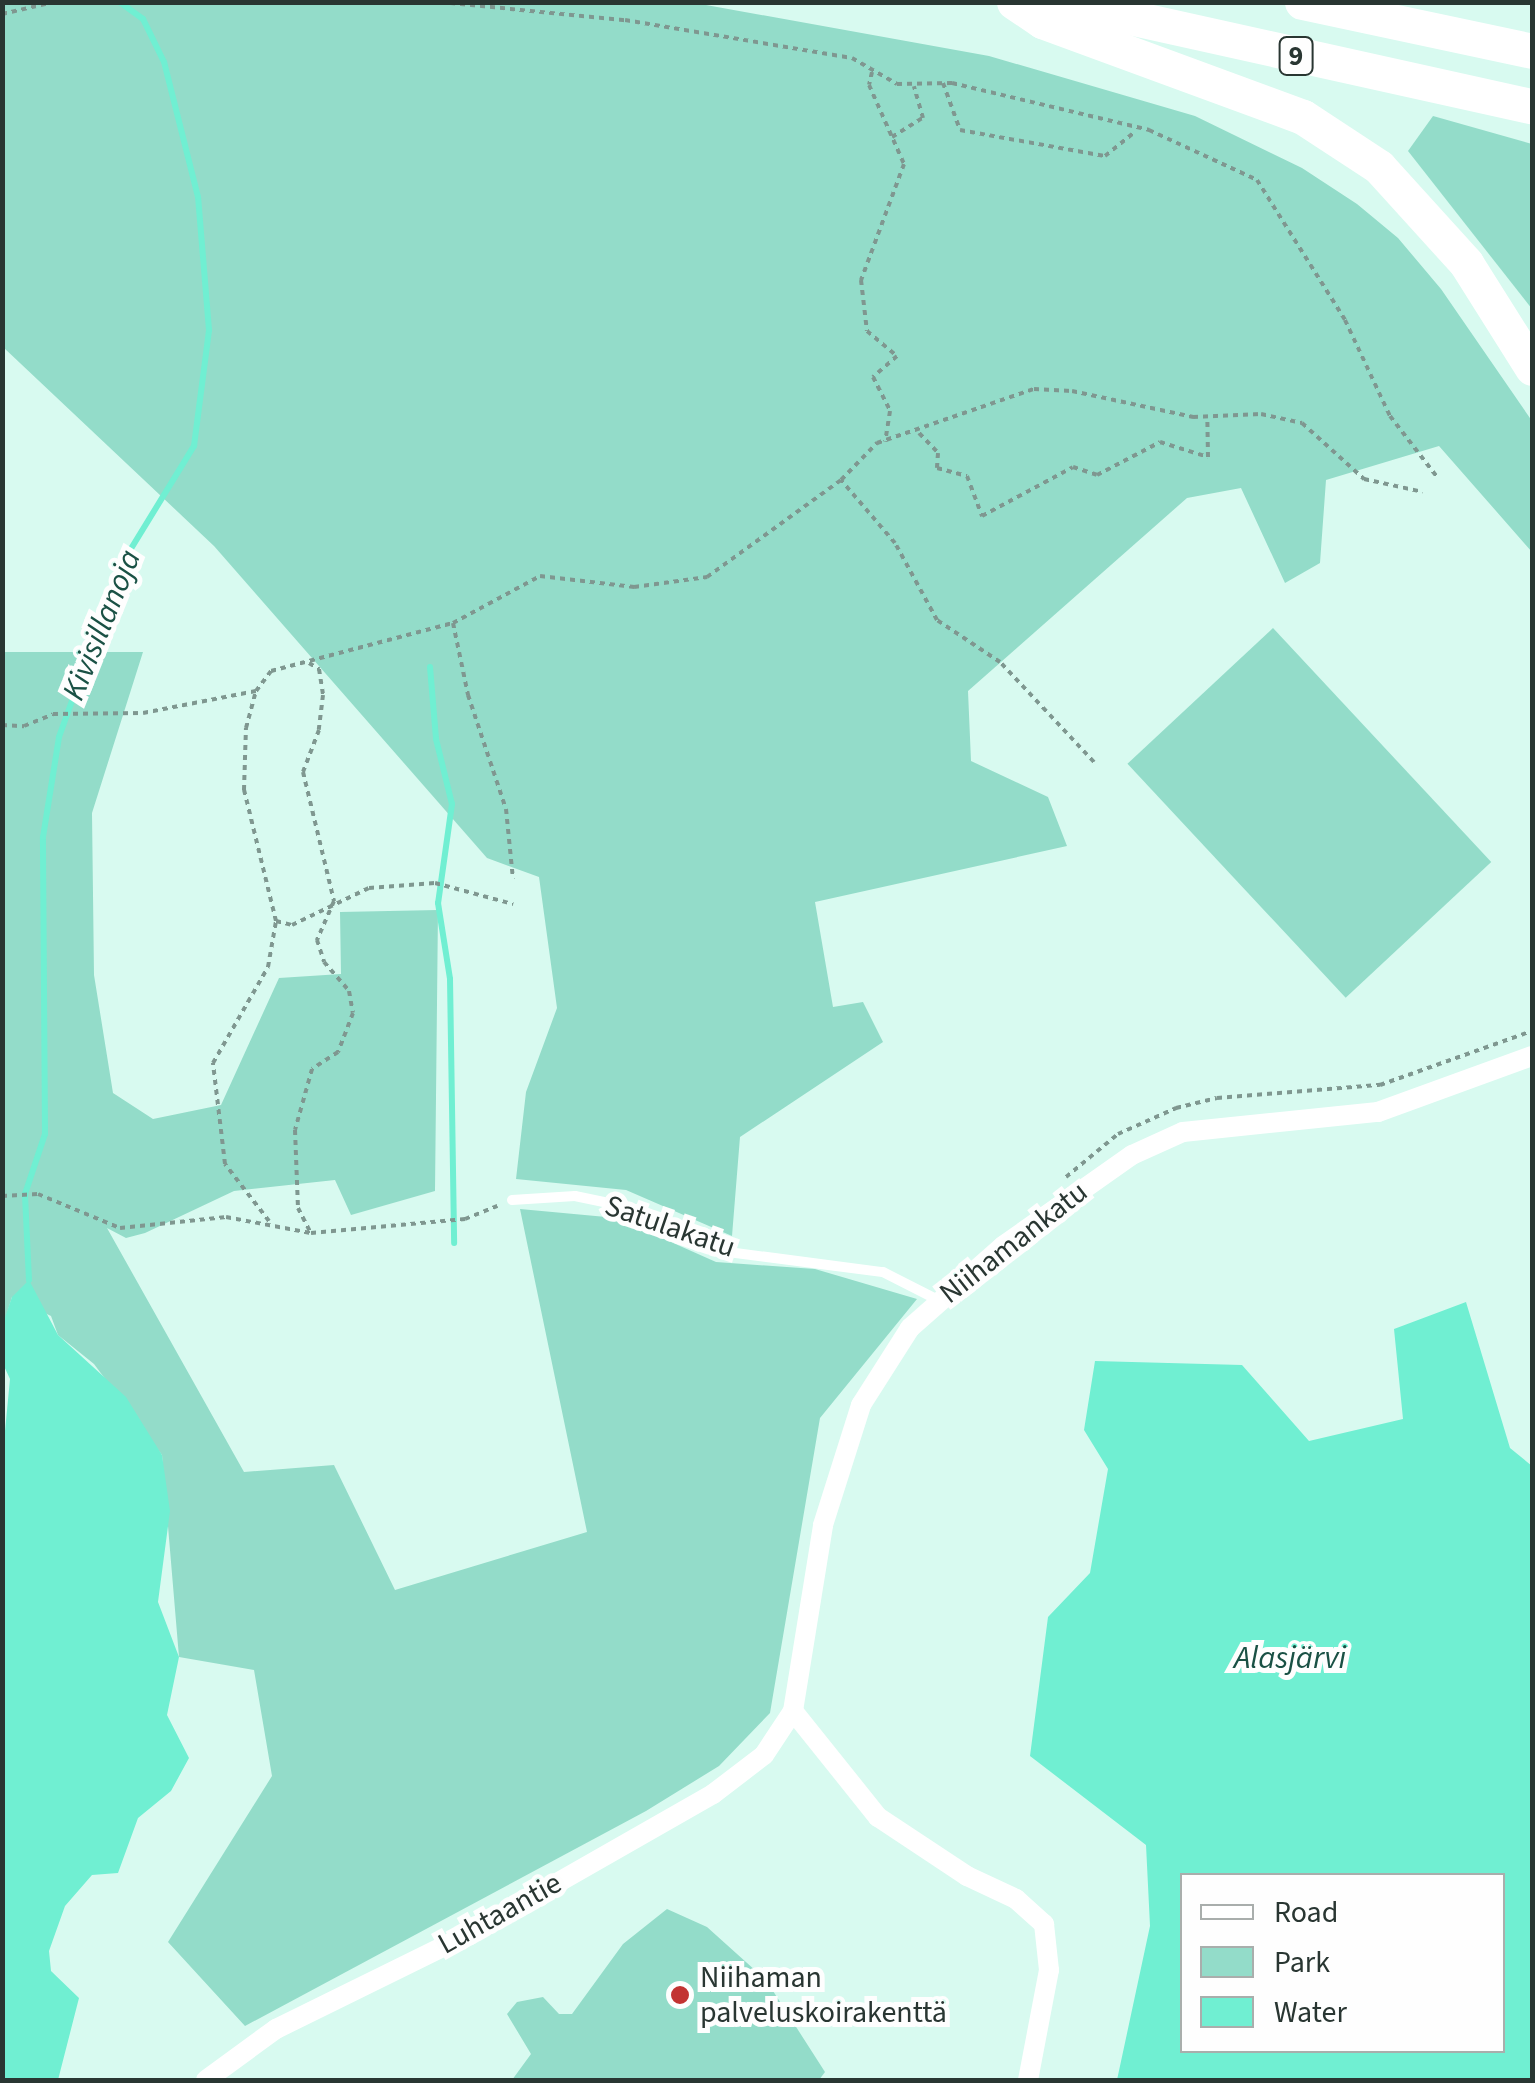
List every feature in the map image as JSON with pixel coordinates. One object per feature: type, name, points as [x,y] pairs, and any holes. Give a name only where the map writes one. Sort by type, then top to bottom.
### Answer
[{"type":"highway","points":[[1014,2],[1042,21],[1303,117],[1378,168],[1466,264],[1532,368]]},
{"type":"highway","name":"9","points":[[1060,2],[1532,106]]},
{"type":"highway","points":[[1309,4],[1532,26]]},
{"type":"highway","name":"9","points":[[1309,4],[1532,51]]},
{"type":"street","name":"Niihamankatu","points":[[783,1732],[793,1711],[823,1525],[844,1446],[879,1370],[940,1301],[1070,1196],[1183,1132],[1378,1112],[1532,1056]]},
{"type":"street","points":[[793,1711],[878,1817],[967,1876],[1016,1899],[1044,1924],[1049,1970],[1028,2080]]},
{"type":"street","name":"Luhtaantie","points":[[206,2080],[276,2029],[457,1940],[713,1794],[783,1732]]},
{"type":"lane","name":"Satulakatu","points":[[512,1200],[590,1199],[728,1252],[883,1272],[940,1301]]},
{"type":"path","points":[[2,14],[54,2]]},
{"type":"path","points":[[440,2],[625,20],[852,58],[896,84],[943,83],[1149,130],[1257,180],[1345,320],[1390,416],[1438,478]]},
{"type":"path","points":[[872,70],[869,85],[904,164],[861,280],[868,331],[897,356],[873,377],[890,411],[885,442]]},
{"type":"path","points":[[943,83],[960,130],[1105,156],[1136,130]]},
{"type":"path","points":[[892,138],[923,118],[914,84]]},
{"type":"path","points":[[269,1221],[225,1164],[213,1063],[268,967],[276,921],[244,790],[246,728],[256,691],[271,671],[453,623],[540,576],[634,586],[707,577],[841,480],[885,442],[919,434],[1034,389],[1208,418],[1261,414],[1302,423],[1364,479],[1423,492]]},
{"type":"path","points":[[919,434],[938,453],[937,468],[967,476],[982,516],[1073,468],[1098,475],[1160,442],[1208,456],[1208,418]]},
{"type":"path","points":[[841,480],[895,543],[936,620],[1000,662],[1094,762]]},
{"type":"path","points":[[453,623],[468,695],[506,809],[513,879]]},
{"type":"path","points":[[307,661],[319,669],[322,696],[319,730],[303,772],[334,902],[317,940],[324,962],[349,991],[352,1012],[338,1052],[312,1069],[295,1130],[298,1208],[311,1233]]},
{"type":"path","points":[[2,725],[24,726],[52,714],[142,713],[256,691]]},
{"type":"path","points":[[276,921],[292,925],[369,888],[435,883],[513,904]]},
{"type":"path","points":[[1070,1196],[1065,1182],[1079,1160],[1176,1108],[1217,1098],[1380,1085],[1532,1031]]},
{"type":"path","points":[[2,1196],[38,1194],[120,1228],[226,1217],[269,1221],[311,1233],[465,1220],[512,1200]]},
{"type":"green space","points":[[2,3],[695,3],[989,56],[1195,116],[1302,168],[1357,204],[1398,238],[1441,289],[1532,421],[1532,552],[1439,446],[1326,480],[1320,563],[1285,583],[1241,488],[1187,498],[968,691],[971,761],[1048,797],[1067,846],[815,902],[833,1007],[863,1002],[883,1042],[740,1137],[732,1236],[626,1190],[516,1179],[526,1092],[557,1008],[539,877],[487,858],[214,546],[3,347]]},
{"type":"green space","points":[[1433,116],[1532,144],[1532,309],[1408,151]]},
{"type":"green space","points":[[1273,628],[1491,862],[1346,998],[1127,764]]},
{"type":"green space","points":[[3,652],[143,652],[92,813],[94,975],[113,1093],[153,1119],[221,1105],[279,978],[341,974],[340,912],[438,910],[435,1191],[351,1215],[335,1180],[234,1191],[145,1233],[126,1238],[107,1228],[244,1472],[334,1465],[395,1590],[587,1532],[520,1209],[617,1218],[716,1262],[815,1269],[917,1299],[820,1418],[770,1713],[719,1766],[646,1811],[245,2026],[168,1942],[272,1776],[254,1670],[179,1657],[162,1455],[94,1364],[58,1335],[51,1316],[12,1297],[3,1326]]},
{"type":"green space","name":"Niihaman palveluskoirakenttä","points":[[667,1909],[707,1927],[766,1980],[825,2072],[819,2080],[512,2080],[531,2054],[507,2014],[517,2002],[543,1997],[559,2014],[572,2014],[623,1944]]},
{"type":"water","points":[[29,1280],[58,1335],[126,1397],[162,1455],[170,1511],[158,1602],[179,1657],[167,1715],[189,1758],[171,1791],[138,1818],[118,1873],[92,1875],[65,1906],[49,1951],[51,1971],[79,1998],[58,2080],[2,2080],[2,1462],[10,1379],[3,1364],[2,1326],[12,1297]]},
{"type":"water","name":"Alasjärvi","points":[[1466,1302],[1510,1448],[1532,1466],[1532,2080],[1117,2080],[1150,1926],[1146,1845],[1030,1756],[1048,1617],[1090,1573],[1108,1469],[1084,1430],[1095,1361],[1242,1365],[1309,1441],[1403,1419],[1394,1329]]},
{"type":"waterway","name":"Kivisillanoja","points":[[29,1280],[25,1194],[45,1134],[43,837],[59,737],[121,565],[194,446],[209,330],[198,197],[164,62],[143,19],[120,2]]},
{"type":"waterway","points":[[430,667],[436,739],[452,804],[438,903],[450,979],[454,1243]]},
{"type":"place","name":"Niihaman palveluskoirakenttä","points":[[680,1995]]}]
